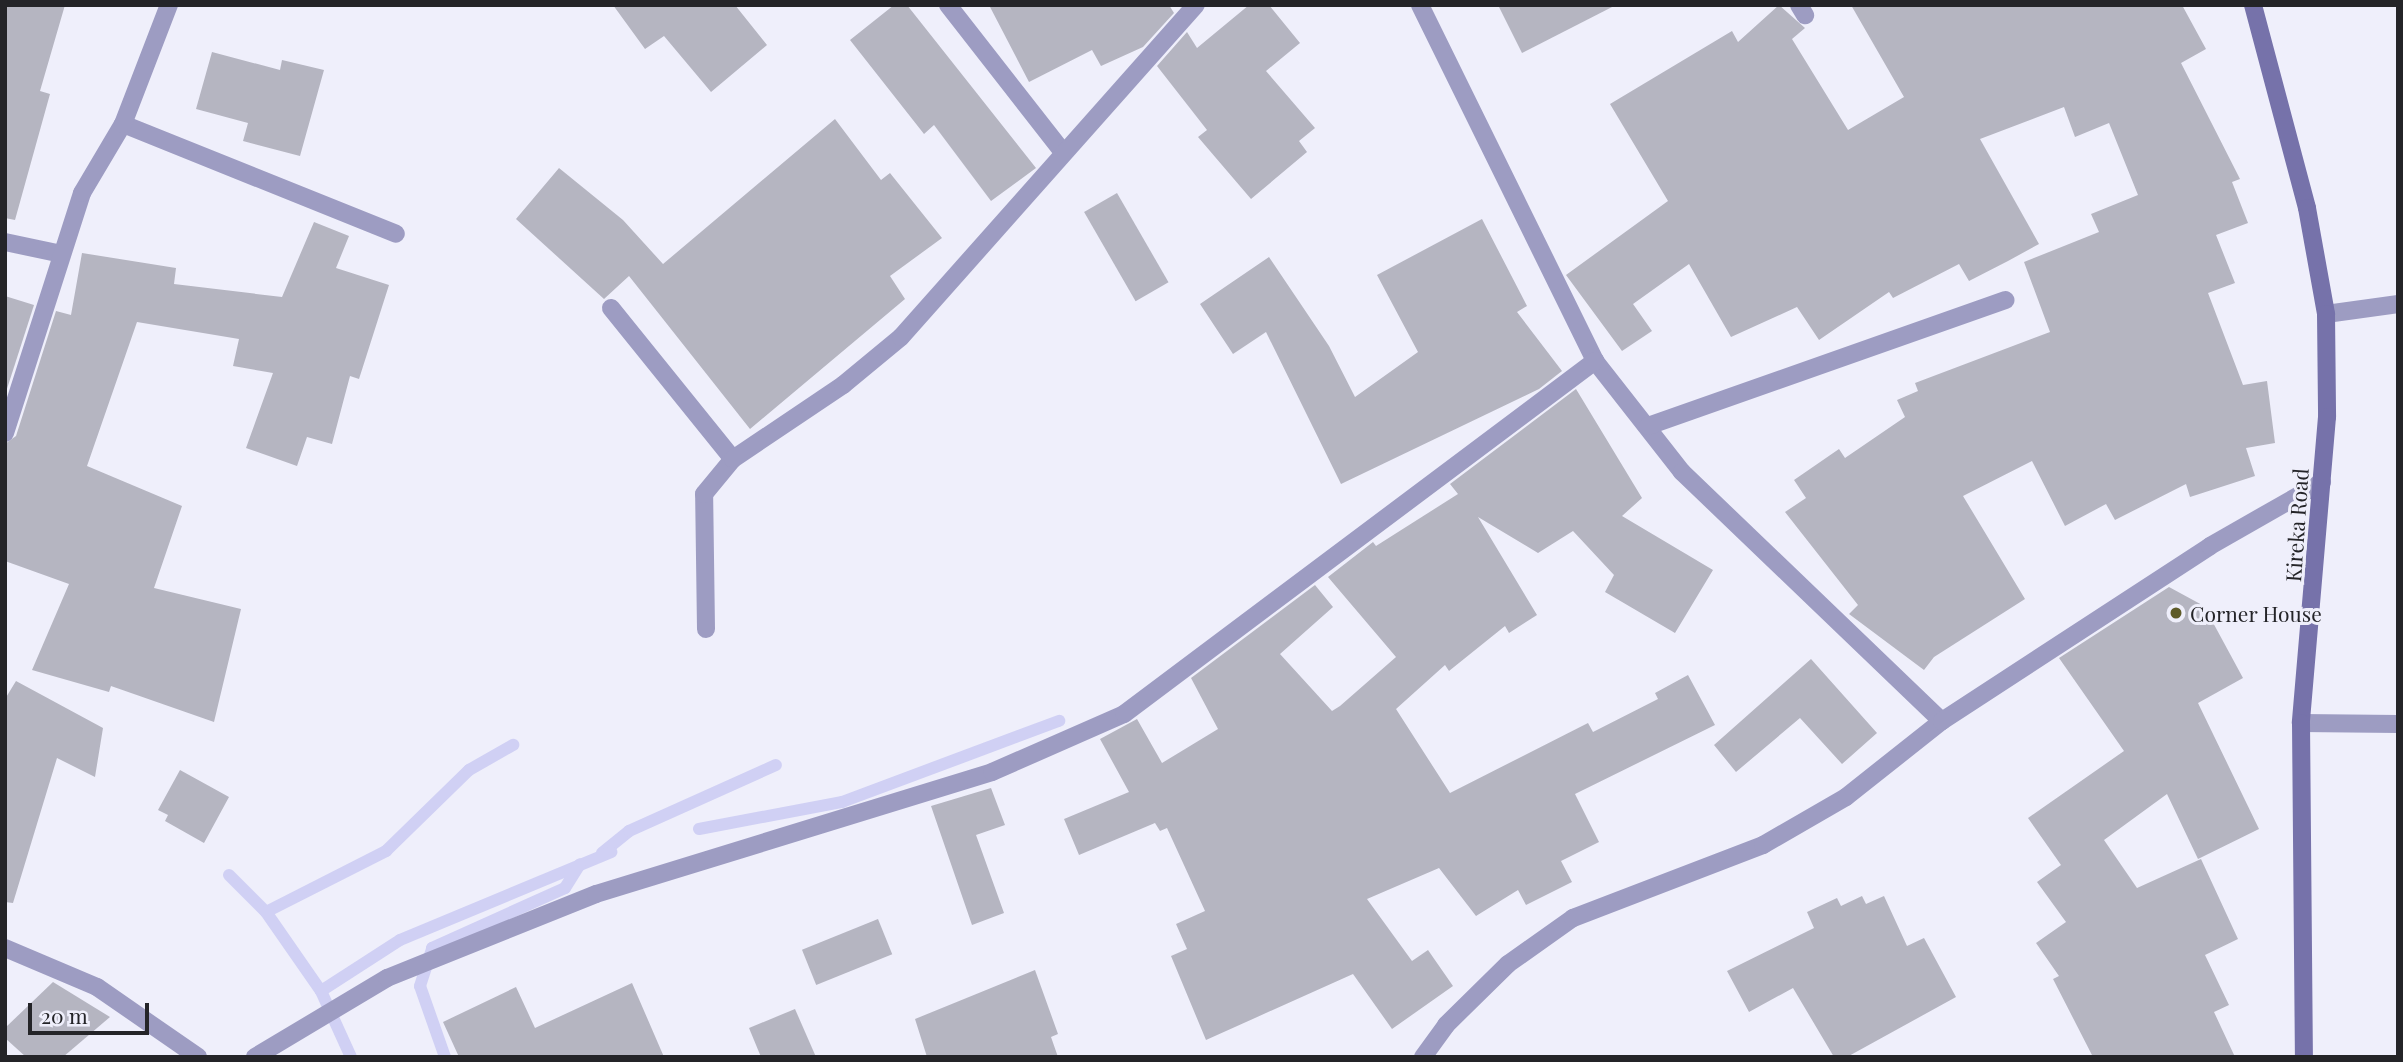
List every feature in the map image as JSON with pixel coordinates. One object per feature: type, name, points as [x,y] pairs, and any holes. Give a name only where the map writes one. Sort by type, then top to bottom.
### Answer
[{"type":"main road","name":"Kireka Road","points":[[2253,5],[2306,208],[2326,314],[2322,482],[2301,723],[2304,1057]]},
{"type":"street","points":[[5,433],[82,193],[122,124],[169,5]]},
{"type":"street","points":[[948,5],[1063,152]]},
{"type":"street","points":[[706,629],[704,494],[733,459],[843,385],[901,337],[1196,5]]},
{"type":"street","points":[[1420,5],[1595,361],[1682,472],[1942,721]]},
{"type":"street","points":[[122,124],[396,234]]},
{"type":"street","points":[[5,242],[62,254]]},
{"type":"street","points":[[1648,426],[2005,300]]},
{"type":"street","points":[[2326,314],[2398,304]]},
{"type":"street","points":[[611,308],[733,459]]},
{"type":"street","points":[[254,1057],[324,1019],[365,991],[596,894],[992,772],[1125,714],[1595,361]]},
{"type":"street","points":[[1423,1057],[1446,1024],[1508,964],[1573,918],[1763,845],[1846,797],[1942,721],[2210,546],[2322,482]]},
{"type":"street","points":[[2301,723],[2398,724]]},
{"type":"street","points":[[5,948],[97,987],[198,1057]]},
{"type":"building","points":[[5,5],[65,5],[40,91],[50,94],[15,220],[5,218]]},
{"type":"building","points":[[613,5],[735,5],[767,45],[711,92],[664,36],[645,49]]},
{"type":"building","points":[[894,5],[907,5],[1036,168],[991,201],[934,125],[924,134],[850,40]]},
{"type":"building","points":[[989,5],[1169,5],[1174,13],[1143,47],[1101,66],[1092,50],[1029,82]]},
{"type":"building","points":[[1249,5],[1269,5],[1300,43],[1266,71],[1315,128],[1299,141],[1307,152],[1251,199],[1198,137],[1207,130],[1157,66],[1187,32],[1197,48]]},
{"type":"building","points":[[1498,5],[1616,5],[1522,53]]},
{"type":"building","points":[[1779,5],[1805,28],[1792,39],[1848,130],[1904,97],[1851,5],[2182,5],[2206,49],[2181,63],[2240,179],[2232,182],[2248,223],[2216,235],[2235,283],[2208,293],[2243,385],[2267,381],[2275,443],[2246,448],[2255,476],[2190,497],[2186,484],[2115,520],[2106,504],[2065,526],[2032,461],[1963,496],[2025,599],[1934,657],[1924,670],[1849,614],[1858,605],[1785,512],[1806,498],[1794,480],[1839,449],[1845,458],[1905,417],[1897,400],[1918,391],[1915,383],[2050,332],[2024,262],[2099,232],[2091,214],[2138,195],[2109,123],[2075,137],[2064,107],[1980,139],[2039,244],[1969,281],[1959,264],[1893,298],[1889,292],[1819,340],[1797,307],[1731,337],[1689,264],[1633,304],[1652,331],[1622,351],[1566,275],[1668,201],[1610,104],[1732,31],[1738,42]]},
{"type":"building","points":[[212,52],[280,70],[282,60],[324,70],[300,156],[243,141],[248,123],[196,109]]},
{"type":"building","points":[[835,119],[881,180],[890,173],[942,238],[890,276],[905,299],[750,429],[629,276],[604,299],[516,219],[559,168],[623,220],[663,264]]},
{"type":"building","points":[[1117,193],[1168,282],[1136,301],[1084,212]]},
{"type":"building","points":[[1482,219],[1527,306],[1517,312],[1562,371],[1539,389],[1341,484],[1266,332],[1233,354],[1200,304],[1269,257],[1329,346],[1355,397],[1418,352],[1377,275]]},
{"type":"building","points":[[314,222],[349,236],[336,268],[389,285],[359,379],[350,376],[332,444],[307,437],[297,466],[246,448],[273,373],[233,366],[239,339],[137,322],[87,466],[182,506],[154,588],[241,609],[214,722],[111,686],[109,692],[32,670],[69,584],[5,561],[5,444],[16,436],[56,311],[71,315],[82,253],[176,268],[174,284],[282,297]]},
{"type":"building","points":[[5,296],[34,305],[5,395]]},
{"type":"building","points":[[1576,389],[1642,498],[1622,516],[1713,570],[1675,633],[1605,592],[1614,575],[1573,531],[1538,553],[1478,517],[1537,615],[1509,633],[1505,626],[1449,671],[1445,665],[1396,709],[1450,793],[1588,723],[1593,732],[1658,699],[1655,693],[1688,675],[1715,725],[1575,794],[1599,842],[1561,861],[1572,882],[1526,905],[1518,890],[1476,916],[1439,868],[1367,899],[1412,961],[1428,950],[1453,986],[1392,1029],[1353,974],[1206,1040],[1171,956],[1187,949],[1176,924],[1205,911],[1167,828],[1160,831],[1155,823],[1079,855],[1064,819],[1129,792],[1100,739],[1137,719],[1162,763],[1218,729],[1191,678],[1315,585],[1333,607],[1280,654],[1332,711],[1340,706],[1396,657],[1328,577],[1373,542],[1376,546],[1458,494],[1450,484]]},
{"type":"building","points":[[2169,587],[2204,606],[2243,678],[2198,703],[2259,829],[2198,859],[2167,794],[2104,840],[2137,888],[2201,859],[2238,939],[2205,955],[2229,1005],[2214,1012],[2235,1057],[2093,1057],[2053,979],[2059,976],[2036,943],[2066,922],[2037,882],[2061,865],[2028,818],[2124,751],[2059,658]]},
{"type":"building","points":[[1811,659],[1877,733],[1842,764],[1800,718],[1736,772],[1714,745]]},
{"type":"building","points":[[16,681],[103,728],[95,777],[57,758],[13,903],[5,902],[5,699]]},
{"type":"building","points":[[180,770],[229,797],[204,843],[165,821],[168,815],[158,810]]},
{"type":"building","points":[[991,788],[1005,825],[976,835],[1004,913],[972,925],[931,806]]},
{"type":"building","points":[[1862,896],[1866,904],[1884,896],[1907,946],[1924,938],[1956,997],[1847,1057],[1834,1057],[1793,988],[1749,1012],[1727,971],[1814,928],[1807,912],[1837,898],[1841,906]]},
{"type":"building","points":[[878,919],[892,954],[816,985],[802,950]]},
{"type":"building","points":[[1035,970],[1058,1034],[1051,1037],[1058,1057],[927,1057],[915,1019]]},
{"type":"building","points":[[53,982],[110,1017],[63,1057],[26,1057],[5,1038],[5,1028]]},
{"type":"building","points":[[632,983],[664,1057],[459,1057],[443,1022],[516,987],[535,1028]]},
{"type":"building","points":[[795,1009],[816,1057],[761,1057],[749,1028]]},
{"type":"waterway","points":[[699,829],[842,802],[1059,721]]},
{"type":"waterway","points":[[266,912],[386,851],[469,770],[513,745]]},
{"type":"waterway","points":[[602,853],[629,831],[776,765]]},
{"type":"waterway","points":[[321,991],[400,940],[611,852]]},
{"type":"waterway","points":[[445,1057],[420,986],[432,948],[565,888],[580,864]]},
{"type":"waterway","points":[[229,875],[266,912],[321,991],[351,1057]]},
{"type":"place","name":"Corner House","points":[[2176,613]]}]
